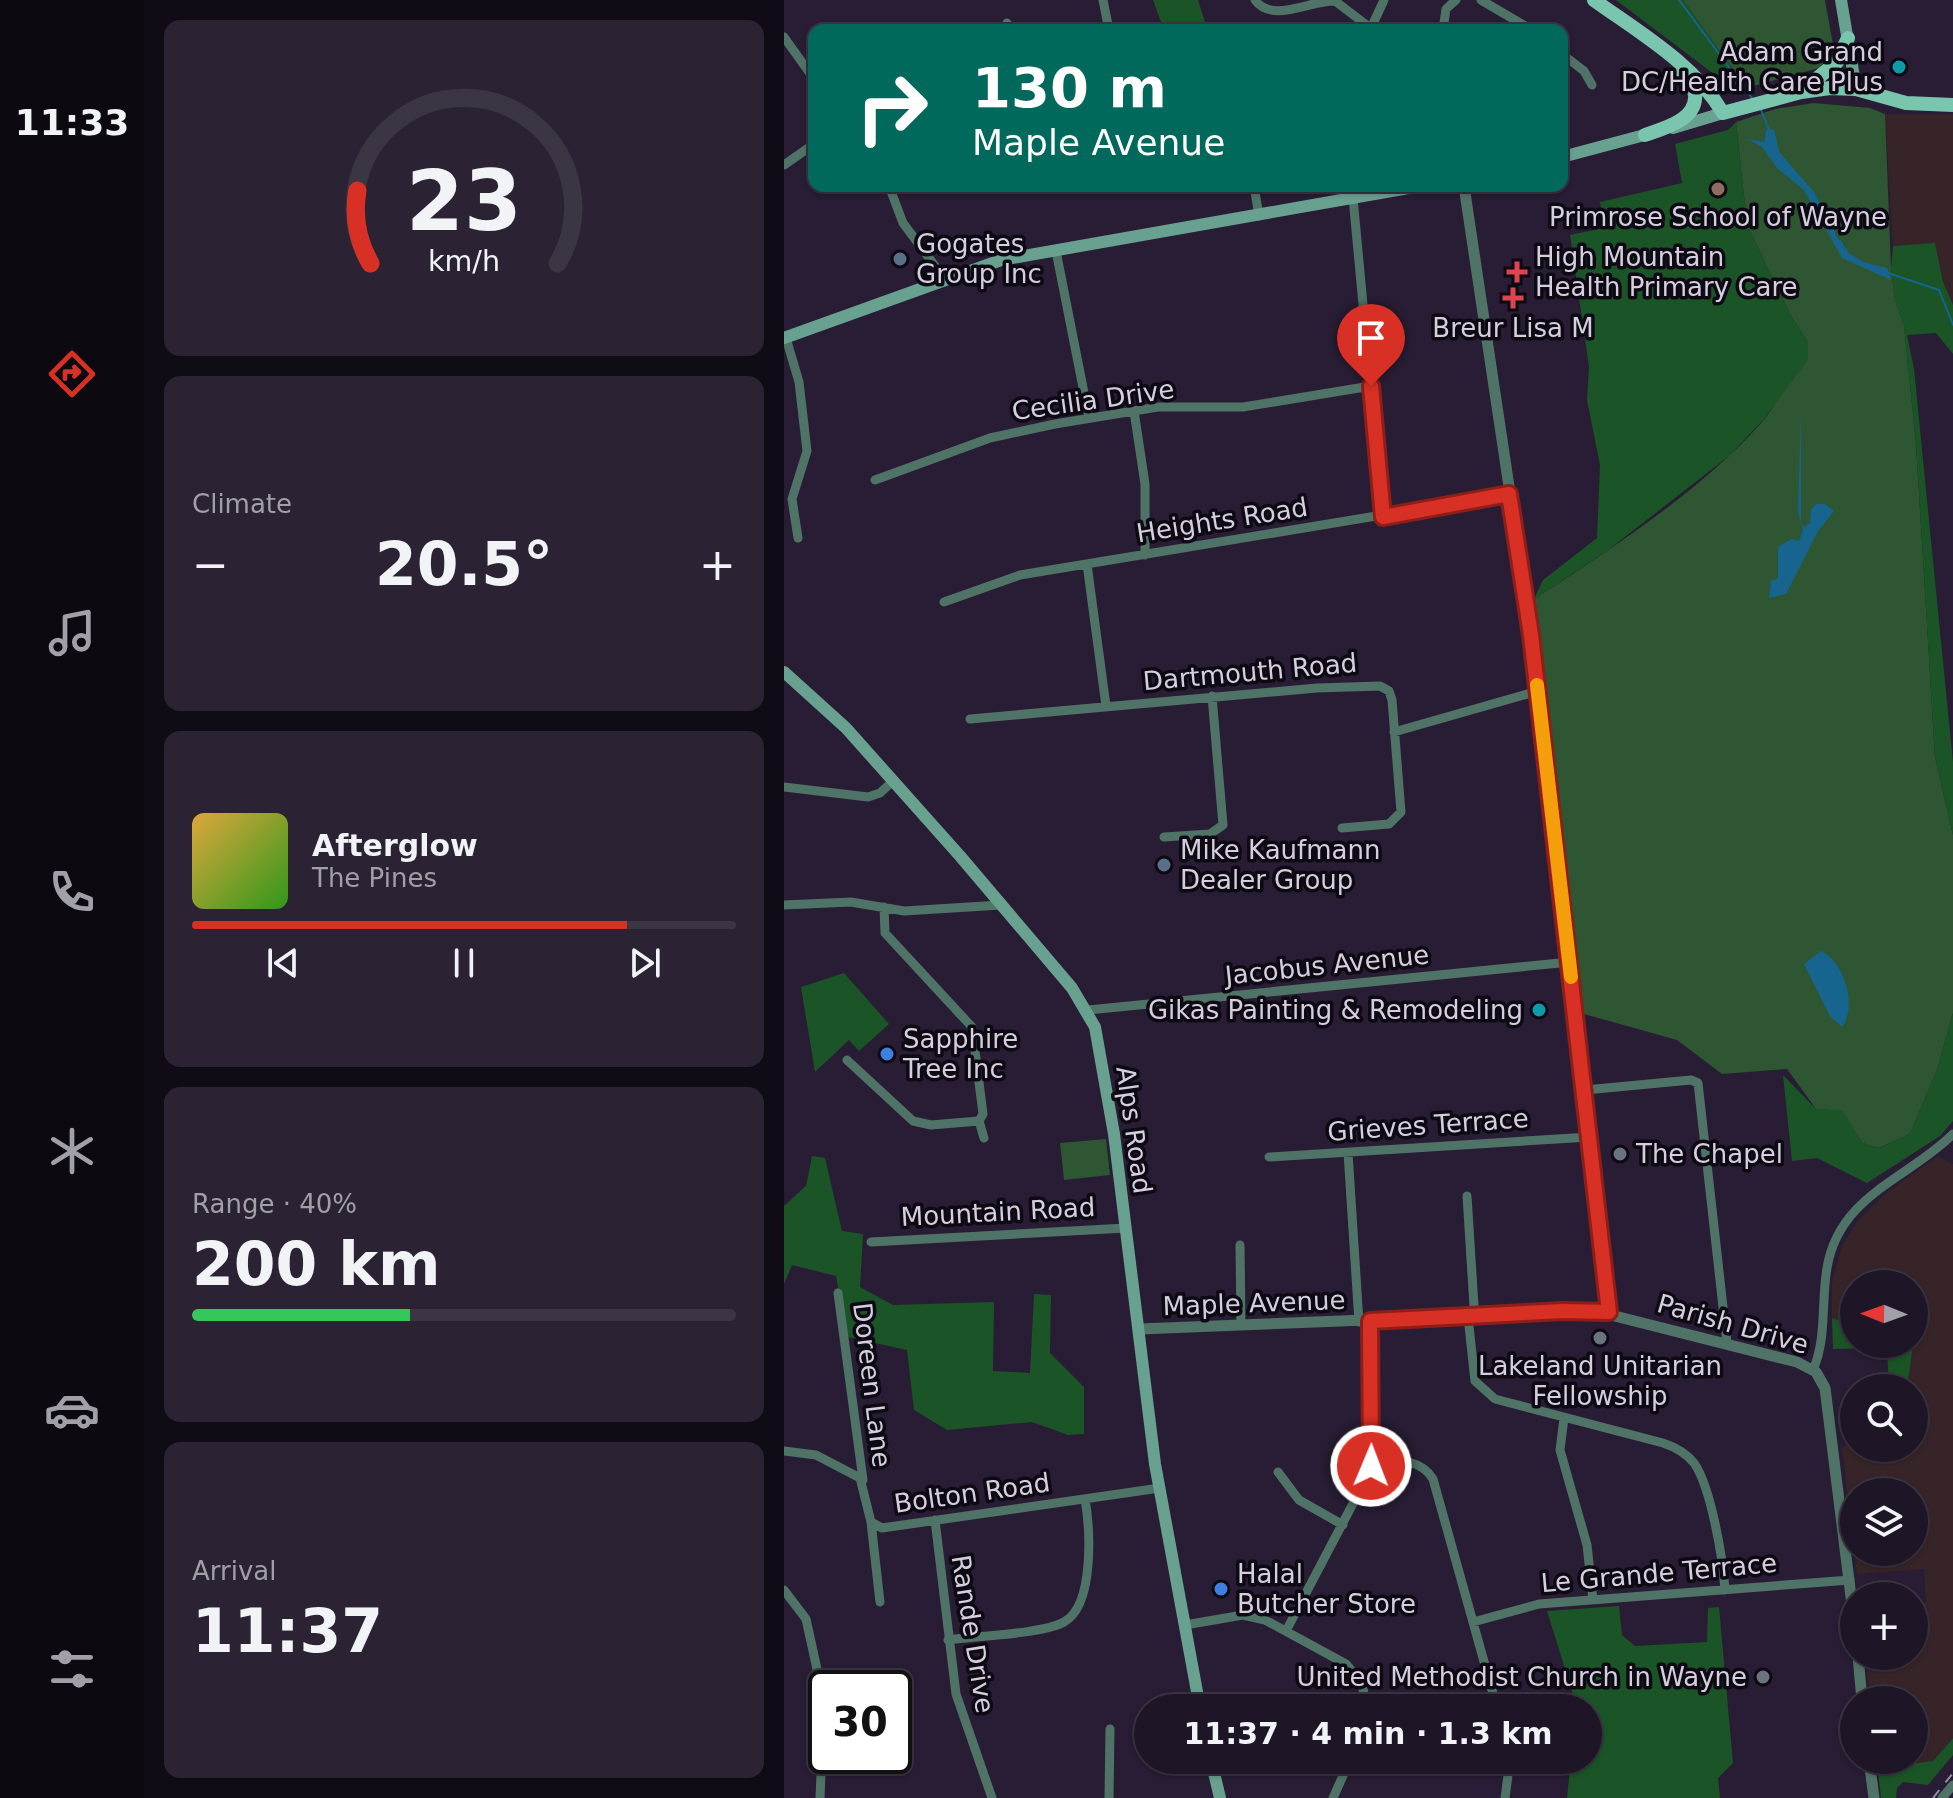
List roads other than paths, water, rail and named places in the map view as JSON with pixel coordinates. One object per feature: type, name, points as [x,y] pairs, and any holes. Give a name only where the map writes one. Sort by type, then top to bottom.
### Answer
[{"type":"main road","points":[[1594,0],[1701,82],[1723,113]]},
{"type":"main road","points":[[1841,0],[1856,89]]},
{"type":"main road","points":[[1799,92],[1837,62],[1848,38]]},
{"type":"main road","points":[[1645,135],[1687,117],[1696,99],[1683,75],[1647,39]]},
{"type":"main road","points":[[1568,155],[1799,92],[1856,89],[1906,103],[1953,105]]},
{"type":"main road","points":[[785,338],[944,278],[1001,260],[1386,192]]},
{"type":"main road","name":"Alps Road","points":[[784,672],[846,728],[1088,1010],[1099,1040],[1160,1488],[1197,1694]]},
{"type":"main road","points":[[1214,1774],[1220,1798]]},
{"type":"street","points":[[1103,0],[1108,24]]},
{"type":"street","points":[[1255,0],[1268,10],[1335,1],[1365,24]]},
{"type":"street","points":[[1374,24],[1384,0]]},
{"type":"street","points":[[1444,24],[1446,9],[1456,0]]},
{"type":"street","points":[[1481,0],[1522,24]]},
{"type":"street","points":[[784,37],[808,71]]},
{"type":"street","points":[[1568,59],[1584,71],[1592,85]]},
{"type":"street","points":[[784,165],[808,148]]},
{"type":"street","points":[[891,192],[903,223],[944,278]]},
{"type":"street","points":[[1255,192],[1259,216]]},
{"type":"street","points":[[1465,192],[1538,691],[1609,1312]]},
{"type":"street","points":[[1353,198],[1383,517]]},
{"type":"street","points":[[1056,251],[1089,418]]},
{"type":"street","points":[[785,338],[799,382],[807,451],[792,499],[798,538]]},
{"type":"street","name":"Cecilia Drive","points":[[875,480],[990,438],[1089,418],[1134,411],[1235,408],[1371,386]]},
{"type":"street","points":[[1134,411],[1145,484],[1145,555]]},
{"type":"street","name":"Heights Road","points":[[944,602],[1006,578],[1509,494]]},
{"type":"street","points":[[1087,564],[1106,706]]},
{"type":"street","name":"Dartmouth Road","points":[[970,719],[1372,684],[1386,688],[1391,695],[1394,732]]},
{"type":"street","points":[[1342,828],[1383,825],[1399,817],[1401,809],[1394,732],[1538,691]]},
{"type":"street","points":[[1164,837],[1210,834],[1223,825],[1212,696]]},
{"type":"street","points":[[784,787],[868,797],[880,793],[893,781]]},
{"type":"street","points":[[784,905],[851,902],[904,911],[1001,905]]},
{"type":"street","points":[[884,907],[885,933],[972,1027],[983,1114],[979,1121],[984,1138]]},
{"type":"street","name":"Jacobus Avenue","points":[[1088,1010],[1570,962]]},
{"type":"street","points":[[847,1060],[913,1121],[931,1125],[979,1121]]},
{"type":"street","points":[[1585,1090],[1691,1080],[1698,1083],[1727,1343]]},
{"type":"street","points":[[1813,1370],[1820,1349],[1827,1269],[1842,1226],[1875,1189],[1953,1134]]},
{"type":"street","name":"Grieves Terrace","points":[[1269,1157],[1590,1137]]},
{"type":"street","points":[[1286,1631],[1364,1486],[1372,1460],[1364,1321],[1348,1153]]},
{"type":"street","points":[[1467,1196],[1472,1368],[1480,1388],[1495,1399],[1663,1443],[1690,1459],[1700,1475],[1720,1547],[1725,1590]]},
{"type":"street","name":"Mountain Road","points":[[871,1242],[1126,1228]]},
{"type":"street","points":[[1240,1245],[1241,1325]]},
{"type":"street","name":"Doreen Lane","points":[[838,1293],[863,1484]]},
{"type":"street","name":"Parish Drive","points":[[1609,1312],[1797,1362],[1813,1370],[1822,1382],[1827,1397],[1850,1580]]},
{"type":"street","name":"Maple Avenue","points":[[1140,1329],[1609,1312]]},
{"type":"street","points":[[1564,1418],[1560,1450],[1587,1545],[1593,1600]]},
{"type":"street","name":"Bolton Road","points":[[784,1451],[816,1455],[856,1474],[863,1484],[871,1522],[882,1528],[1160,1488]]},
{"type":"street","points":[[1372,1460],[1409,1462],[1424,1468],[1433,1479],[1493,1694]]},
{"type":"street","points":[[1278,1472],[1306,1505],[1343,1525]]},
{"type":"street","points":[[948,1640],[1053,1626],[1072,1616],[1079,1606],[1090,1546],[1085,1499]]},
{"type":"street","name":"Rande Drive","points":[[935,1520],[948,1640],[962,1716],[992,1798]]},
{"type":"street","points":[[871,1522],[880,1602]]},
{"type":"street","name":"Le Grande Terrace","points":[[1473,1622],[1539,1604],[1850,1580]]},
{"type":"street","points":[[784,1590],[806,1619],[824,1701],[820,1798]]},
{"type":"street","points":[[1185,1625],[1251,1616],[1346,1664],[1361,1682],[1364,1694]]},
{"type":"street","points":[[1109,1798],[1110,1729]]},
{"type":"street","points":[[1333,1798],[1344,1774]]},
{"type":"street","points":[[1505,1798],[1508,1774]]},
{"type":"street","points":[[1871,1774],[1874,1798]]},
{"type":"street","points":[[1942,1798],[1953,1785]]},
{"type":"water","points":[[1774,129],[1779,152],[1814,192],[1844,250],[1863,262],[1887,268],[1891,280],[1842,258],[1804,190],[1777,168],[1762,147],[1748,139],[1764,142],[1766,130]]},
{"type":"water","points":[[1801,413],[1801,523],[1798,512]]},
{"type":"water","points":[[1816,504],[1825,504],[1834,511],[1818,531],[1786,594],[1769,598],[1771,581],[1778,578],[1778,547],[1791,539],[1799,541],[1803,530],[1801,523],[1804,527],[1810,523],[1811,510]]},
{"type":"water","points":[[1821,951],[1836,964],[1846,985],[1849,1008],[1842,1027],[1830,1016],[1804,964]]},
{"type":"waterway","points":[[1679,0],[1752,98]]},
{"type":"waterway","points":[[1761,110],[1769,130]]},
{"type":"waterway","points":[[1840,241],[1847,252]]},
{"type":"waterway","points":[[1888,273],[1939,290],[1953,325]]},
{"type":"railway","points":[[1933,1798],[1953,1773]]},
{"type":"place","name":"Adam Grand DC/Health Care Plus","points":[[1899,67]]},
{"type":"place","name":"Primrose School of Wayne","points":[[1718,189]]},
{"type":"place","name":"Gogates Group Inc","points":[[900,259]]},
{"type":"place","name":"High Mountain Health Primary Care","points":[[1517,272]]},
{"type":"place","name":"Breur Lisa M","points":[[1513,298]]},
{"type":"place","name":"Mike Kaufmann Dealer Group","points":[[1164,865]]},
{"type":"place","name":"Gikas Painting & Remodeling","points":[[1539,1010]]},
{"type":"place","name":"Sapphire Tree Inc","points":[[887,1054]]},
{"type":"place","name":"The Chapel","points":[[1620,1154]]},
{"type":"place","name":"Lakeland Unitarian Fellowship","points":[[1600,1338]]},
{"type":"place","name":"Halal Butcher Store","points":[[1221,1589]]},
{"type":"place","name":"United Methodist Church in Wayne","points":[[1763,1677]]}]
